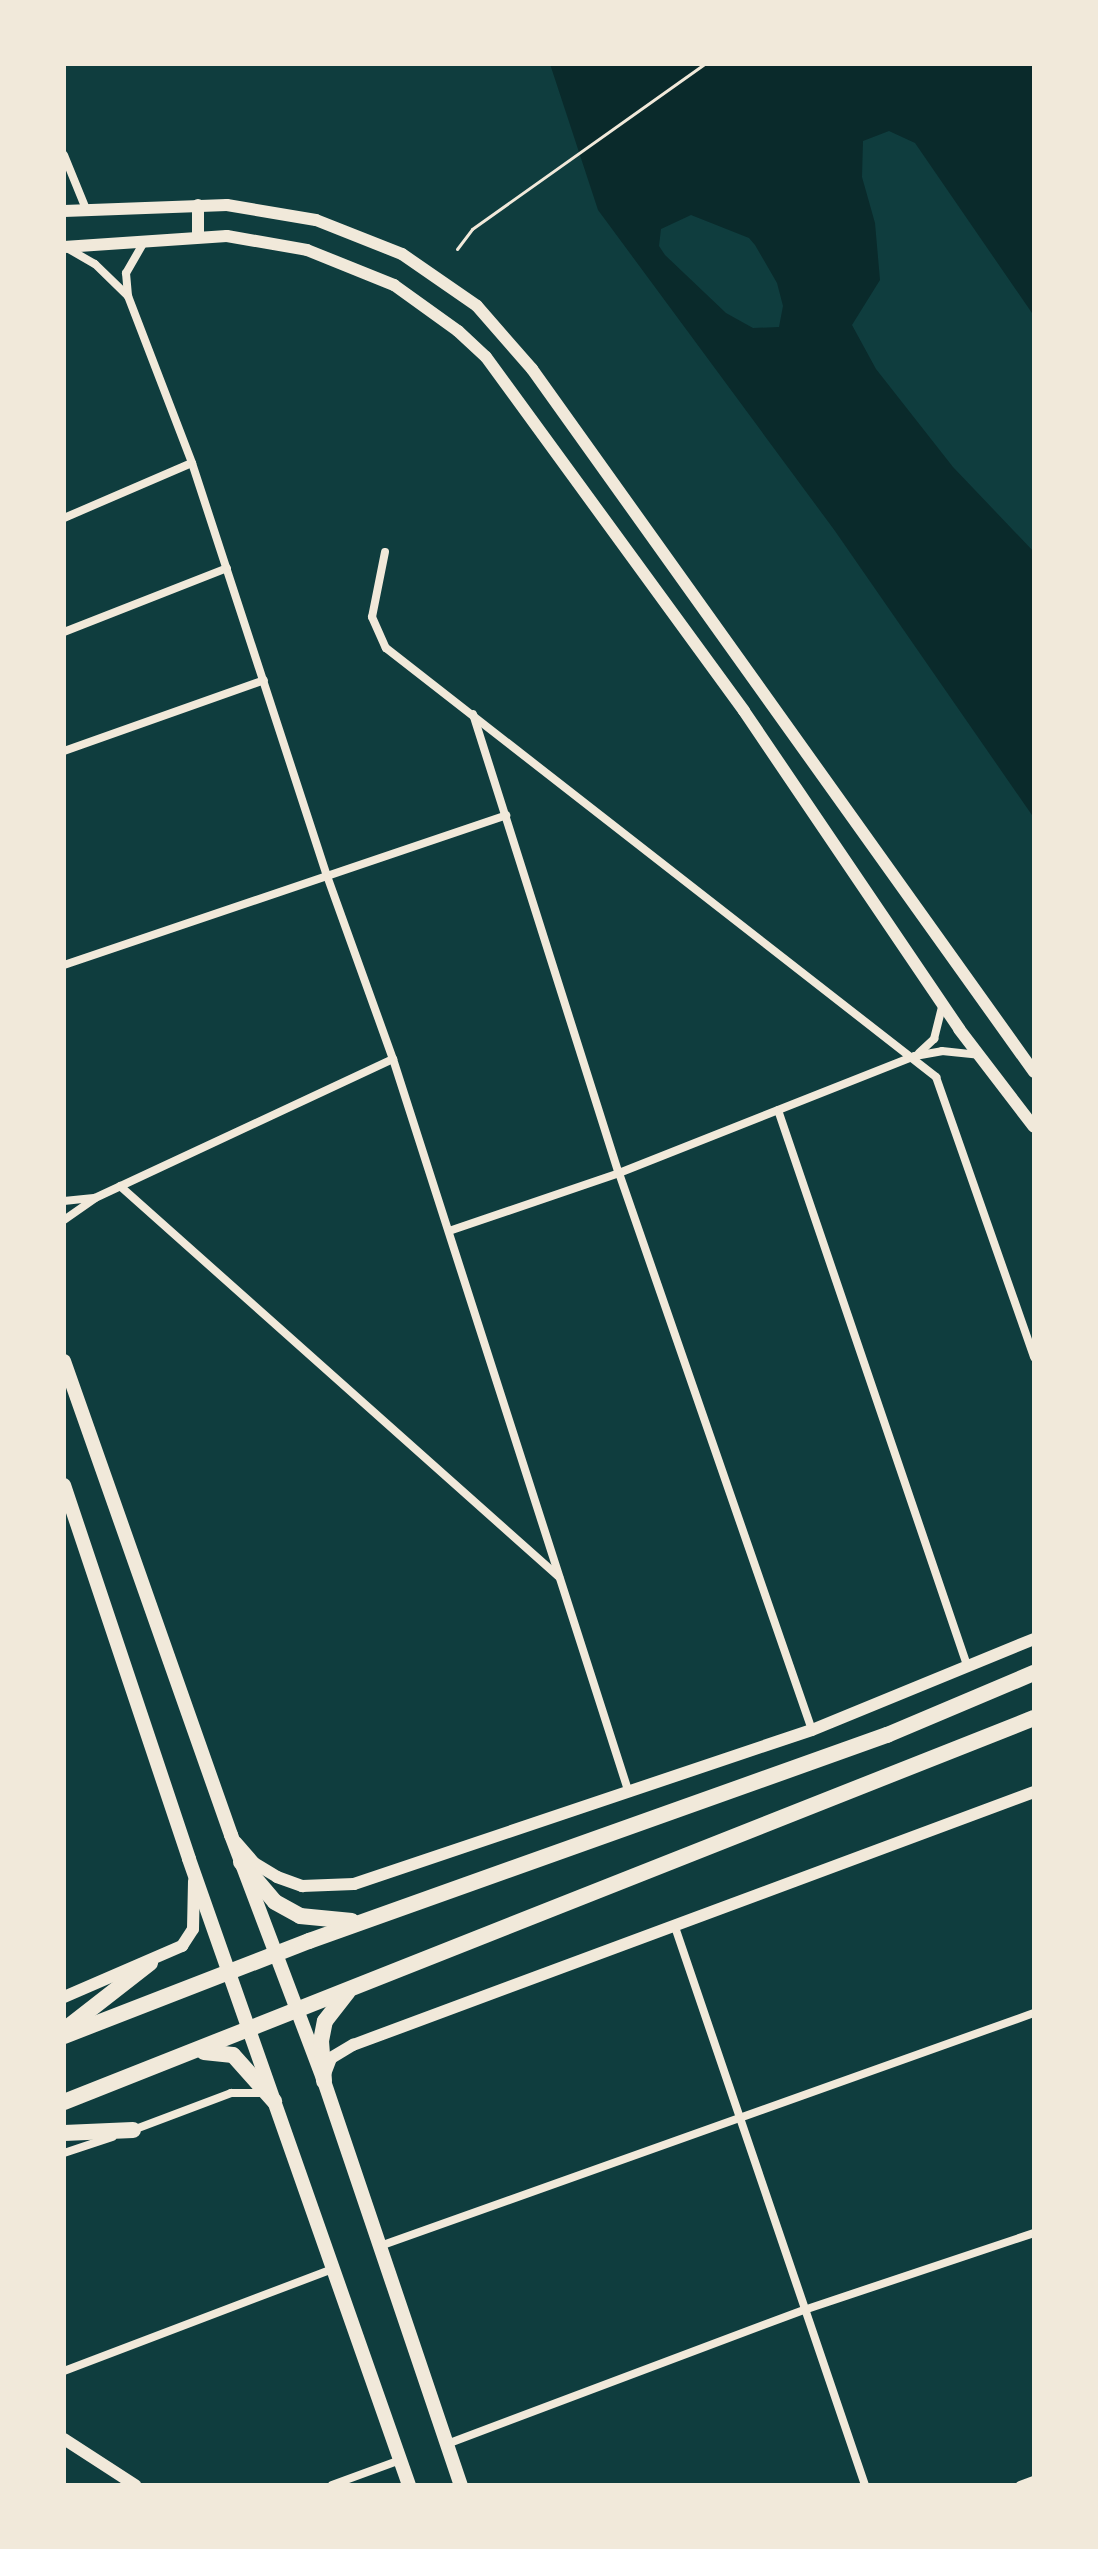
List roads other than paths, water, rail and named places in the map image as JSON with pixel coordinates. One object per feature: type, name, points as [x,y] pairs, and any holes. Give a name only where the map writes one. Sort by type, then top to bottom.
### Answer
[{"type":"main road","points":[[64,1361],[229,1830],[324,2081],[461,2485]]},
{"type":"main road","points":[[64,1485],[228,1972],[409,2485]]},
{"type":"main road","points":[[64,2036],[385,1914],[777,1776],[1034,1673]]},
{"type":"main road","points":[[64,2102],[1034,1718]]},
{"type":"main road","points":[[241,1862],[275,1902],[300,1916],[326,1921],[385,1914]]},
{"type":"main road","points":[[64,2030],[150,1963]]},
{"type":"main road","points":[[324,2081],[321,2041],[325,2021],[336,2002],[361,1983]]},
{"type":"main road","points":[[167,2061],[200,2052],[233,2055],[274,2101]]},
{"type":"main road","points":[[64,2133],[133,2130]]},
{"type":"street","points":[[64,155],[86,209]]},
{"type":"street","points":[[198,205],[198,236]]},
{"type":"street","points":[[64,211],[198,205],[272,210],[362,235],[402,254],[477,306],[532,369],[1034,1072]]},
{"type":"street","points":[[64,247],[198,236],[270,242],[354,266],[417,300],[486,357],[744,711],[942,1002],[1034,1127]]},
{"type":"street","points":[[146,240],[130,261],[128,296],[192,463],[326,873],[393,1059],[629,1794]]},
{"type":"street","points":[[64,247],[95,264],[128,296]]},
{"type":"street","points":[[64,518],[192,463]]},
{"type":"street","points":[[385,552],[373,600],[377,634],[399,660],[473,714],[702,898],[915,1056],[943,1091],[1034,1357]]},
{"type":"street","points":[[64,632],[227,568]]},
{"type":"street","points":[[64,751],[264,680]]},
{"type":"street","points":[[473,714],[619,1173],[812,1730]]},
{"type":"street","points":[[64,965],[326,873],[506,815]]},
{"type":"street","points":[[915,1056],[934,1039],[942,1002]]},
{"type":"street","points":[[449,1231],[619,1173],[915,1056],[942,1051],[979,1055]]},
{"type":"street","points":[[64,1220],[95,1198],[393,1059]]},
{"type":"street","points":[[778,1110],[968,1669]]},
{"type":"street","points":[[120,1186],[560,1577]]},
{"type":"street","points":[[64,1201],[95,1198]]},
{"type":"street","points":[[229,1830],[254,1863],[277,1877],[302,1886],[339,1886],[629,1794],[812,1730],[968,1669],[1034,1639]]},
{"type":"street","points":[[324,2081],[326,2067],[340,2050],[1034,1792]]},
{"type":"street","points":[[64,1997],[170,1955],[189,1938],[195,1912],[193,1870]]},
{"type":"street","points":[[675,1927],[865,2485]]},
{"type":"street","points":[[380,2246],[1034,2013]]},
{"type":"street","points":[[64,2153],[231,2093],[258,2091],[274,2101]]},
{"type":"street","points":[[447,2444],[807,2309],[1034,2233]]},
{"type":"street","points":[[64,2371],[333,2269]]},
{"type":"street","points":[[64,2439],[135,2485]]},
{"type":"street","points":[[332,2485],[400,2460]]},
{"type":"street","points":[[1020,2485],[1034,2480]]},
{"type":"water","points":[[550,64],[1034,64],[1034,316],[915,143],[889,131],[863,141],[862,177],[875,223],[880,280],[852,325],[876,369],[953,467],[1034,552],[1034,818],[835,531],[598,210]],"holes":[[[691,215],[749,238],[777,283],[783,306],[779,327],[753,328],[726,313],[659,246],[661,229]]]}]
